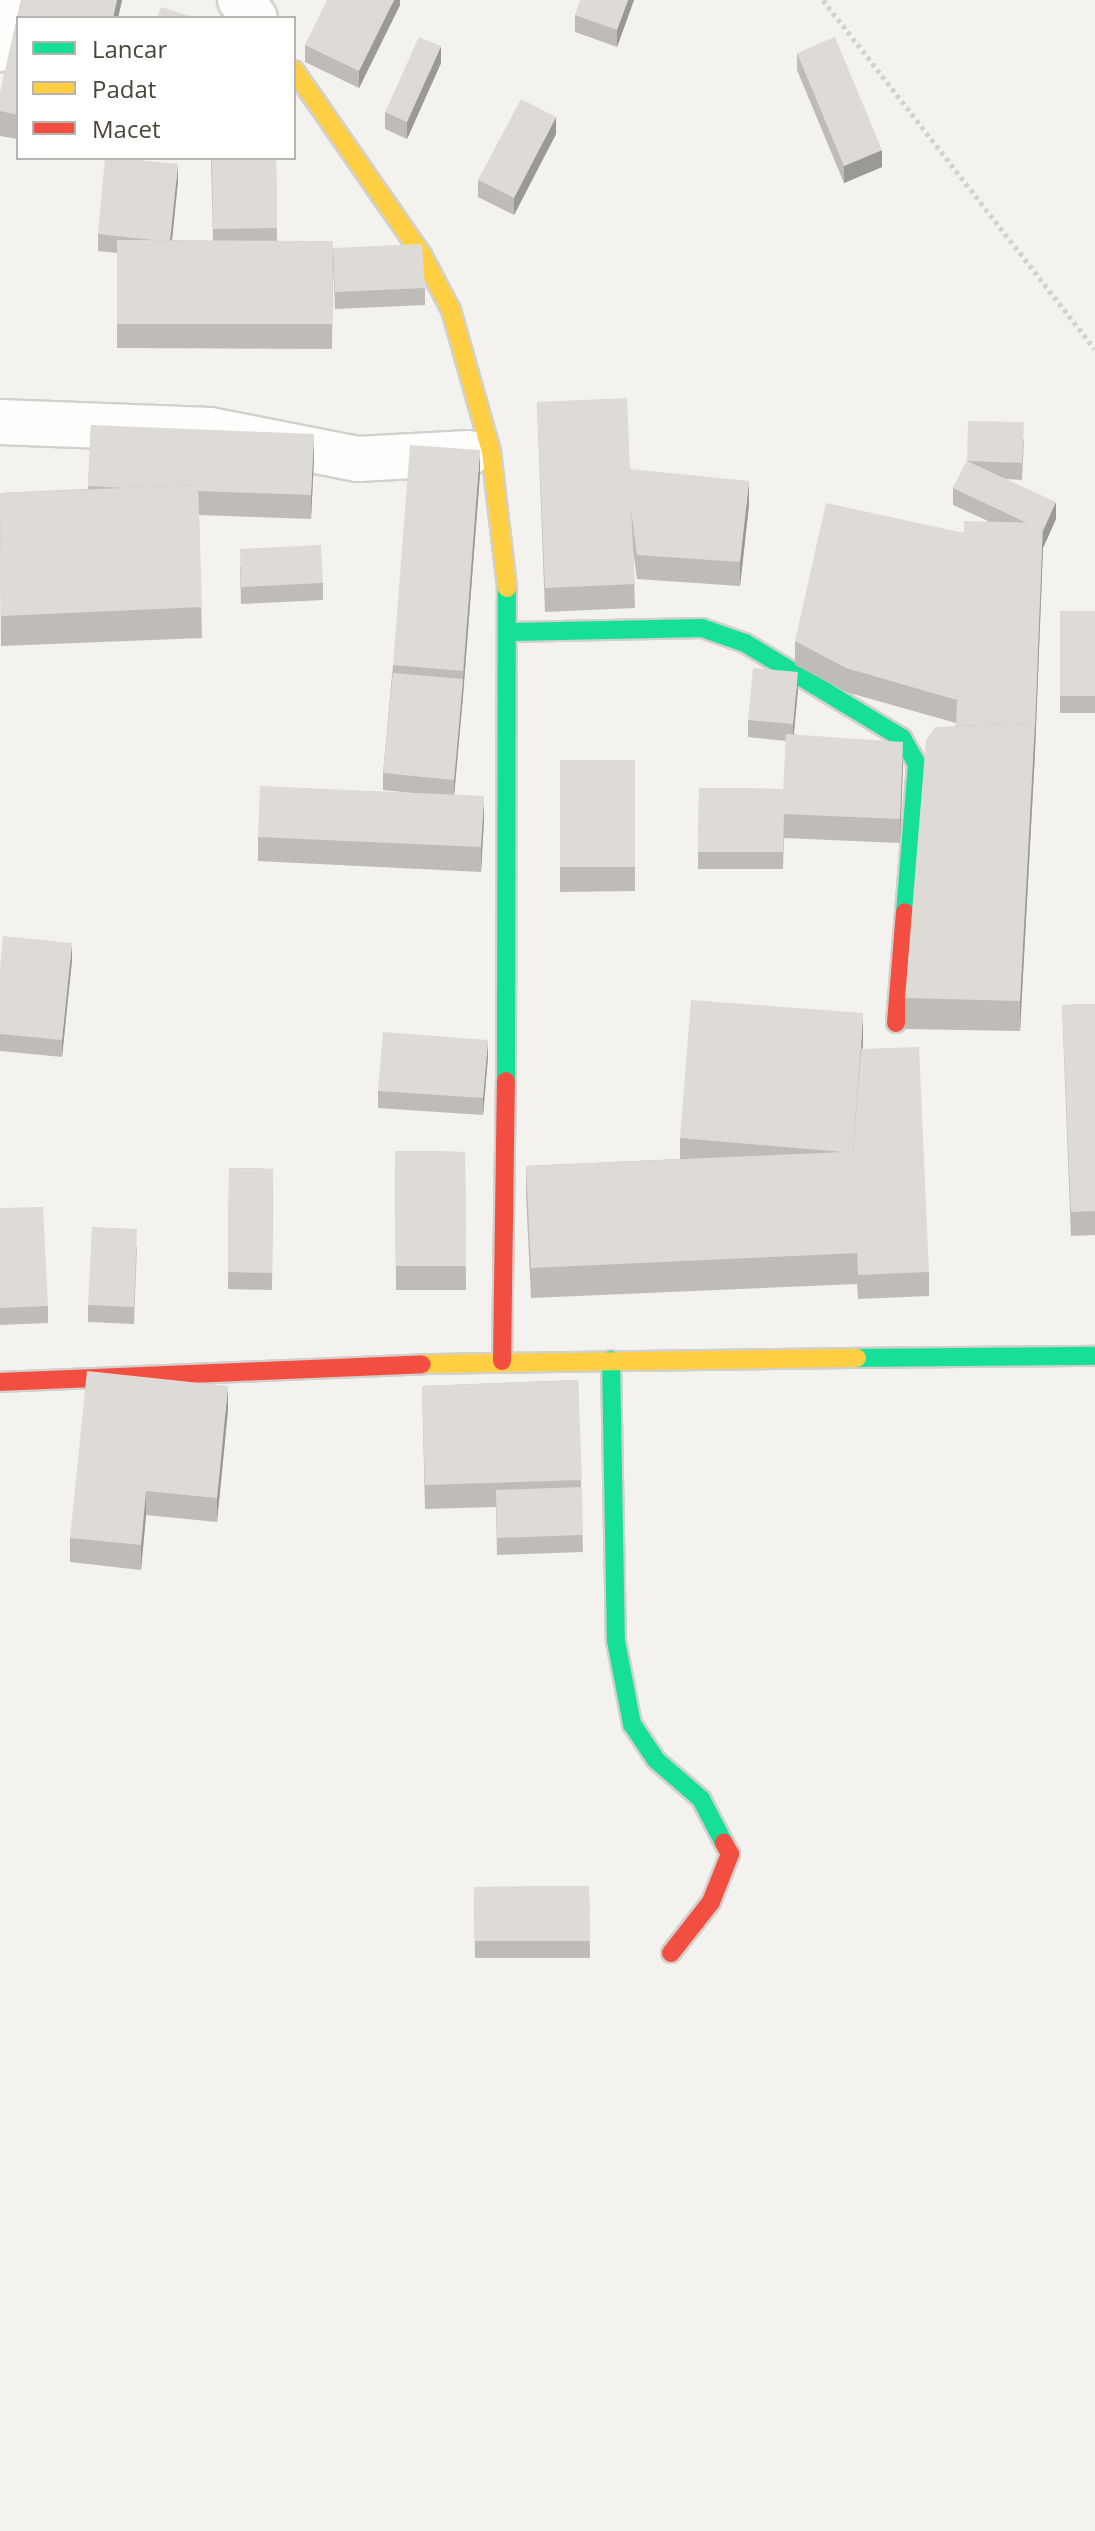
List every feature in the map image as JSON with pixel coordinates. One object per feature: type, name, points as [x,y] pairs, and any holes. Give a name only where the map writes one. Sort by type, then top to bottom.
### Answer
[{"type":"street","points":[[0,49],[10,0]]},
{"type":"street","points":[[240,0],[253,16]]},
{"type":"street","points":[[296,73],[422,255],[451,310],[491,451],[512,632],[502,1361]]},
{"type":"street","points":[[0,422],[210,430],[358,459],[491,451]]},
{"type":"street","points":[[512,632],[702,628],[745,643],[902,738],[917,778],[896,1023]]},
{"type":"street","points":[[0,1382],[502,1361],[1095,1356]]},
{"type":"street","points":[[611,1360],[616,1641],[632,1724],[656,1760],[701,1799],[730,1854],[711,1902],[671,1953]]},
{"type":"path","points":[[823,0],[1095,349]]},
{"type":"building","points":[[21,0],[117,0],[113,16],[17,16]]},
{"type":"building","points":[[327,0],[394,0],[359,71],[305,45]]},
{"type":"building","points":[[580,0],[628,0],[617,30],[575,15]]},
{"type":"building","points":[[161,7],[190,16],[158,16]]},
{"type":"building","points":[[16,22],[16,115],[0,111],[0,94]]},
{"type":"building","points":[[419,37],[441,46],[407,122],[385,112]]},
{"type":"building","points":[[835,37],[882,150],[844,166],[797,53]]},
{"type":"building","points":[[521,99],[556,117],[514,198],[478,180]]},
{"type":"building","points":[[105,160],[178,164],[170,240],[98,234]]},
{"type":"building","points":[[212,160],[276,160],[277,228],[213,229]]},
{"type":"building","points":[[117,240],[333,241],[332,324],[117,324]]},
{"type":"building","points":[[422,244],[425,288],[335,292],[333,248]]},
{"type":"building","points":[[627,398],[630,469],[749,481],[740,562],[637,555],[631,509],[635,584],[545,588],[537,402]]},
{"type":"building","points":[[968,421],[1024,422],[1022,463],[967,461]]},
{"type":"building","points":[[91,425],[314,434],[311,495],[198,491],[198,485],[88,486]]},
{"type":"building","points":[[410,445],[480,450],[463,671],[393,665]]},
{"type":"building","points":[[967,461],[1056,502],[1043,531],[1043,523],[1027,523],[953,488]]},
{"type":"building","points":[[198,485],[202,607],[1,616],[0,493]]},
{"type":"building","points":[[826,503],[964,533],[964,521],[1043,523],[1035,729],[1035,723],[956,726],[957,700],[846,668],[795,641]]},
{"type":"building","points":[[321,545],[323,583],[241,587],[240,549]]},
{"type":"building","points":[[1060,611],[1095,611],[1095,696],[1060,696]]},
{"type":"building","points":[[753,668],[798,672],[793,724],[748,720]]},
{"type":"building","points":[[393,673],[463,679],[454,780],[383,773]]},
{"type":"building","points":[[1035,723],[1020,1001],[905,998],[926,740],[935,727]]},
{"type":"building","points":[[786,734],[903,742],[900,819],[782,814]]},
{"type":"building","points":[[560,760],[635,760],[635,867],[560,867]]},
{"type":"building","points":[[260,786],[484,796],[481,847],[258,837]]},
{"type":"building","points":[[699,788],[784,789],[783,852],[698,852]]},
{"type":"building","points":[[3,936],[72,943],[62,1040],[0,1034]]},
{"type":"building","points":[[691,1000],[863,1013],[853,1151],[858,1253],[531,1268],[526,1166],[843,1152],[680,1138]]},
{"type":"building","points":[[1095,1004],[1095,1211],[1071,1212],[1062,1005]]},
{"type":"building","points":[[383,1032],[488,1040],[483,1098],[378,1091]]},
{"type":"building","points":[[919,1047],[929,1272],[858,1275],[853,1152],[861,1049]]},
{"type":"building","points":[[395,1151],[465,1152],[466,1266],[396,1266]]},
{"type":"building","points":[[229,1168],[273,1169],[272,1273],[228,1272]]},
{"type":"building","points":[[43,1207],[48,1306],[0,1308],[0,1208]]},
{"type":"building","points":[[92,1227],[137,1229],[134,1307],[88,1305]]},
{"type":"building","points":[[87,1371],[228,1386],[217,1498],[146,1491],[141,1545],[70,1538]]},
{"type":"building","points":[[578,1380],[582,1480],[425,1485],[422,1386]]},
{"type":"building","points":[[582,1487],[583,1535],[497,1538],[496,1490]]},
{"type":"building","points":[[589,1886],[590,1941],[475,1941],[474,1887]]},
{"type":"traffic: fast","points":[[506,1081],[507,588]]},
{"type":"traffic: fast","points":[[512,632],[702,628],[745,643],[902,738],[917,764],[905,912]]},
{"type":"traffic: fast","points":[[857,1358],[1095,1356]]},
{"type":"traffic: fast","points":[[611,1360],[616,1641],[632,1724],[656,1760],[701,1799],[724,1843]]},
{"type":"traffic: slow","points":[[296,73],[422,255],[451,310],[491,451],[507,588]]},
{"type":"traffic: slow","points":[[422,1364],[857,1358]]},
{"type":"traffic: jam","points":[[896,1023],[905,912]]},
{"type":"traffic: jam","points":[[502,1361],[506,1081]]},
{"type":"traffic: jam","points":[[0,1382],[422,1364]]},
{"type":"traffic: jam","points":[[671,1953],[711,1902],[730,1854],[724,1843]]}]
